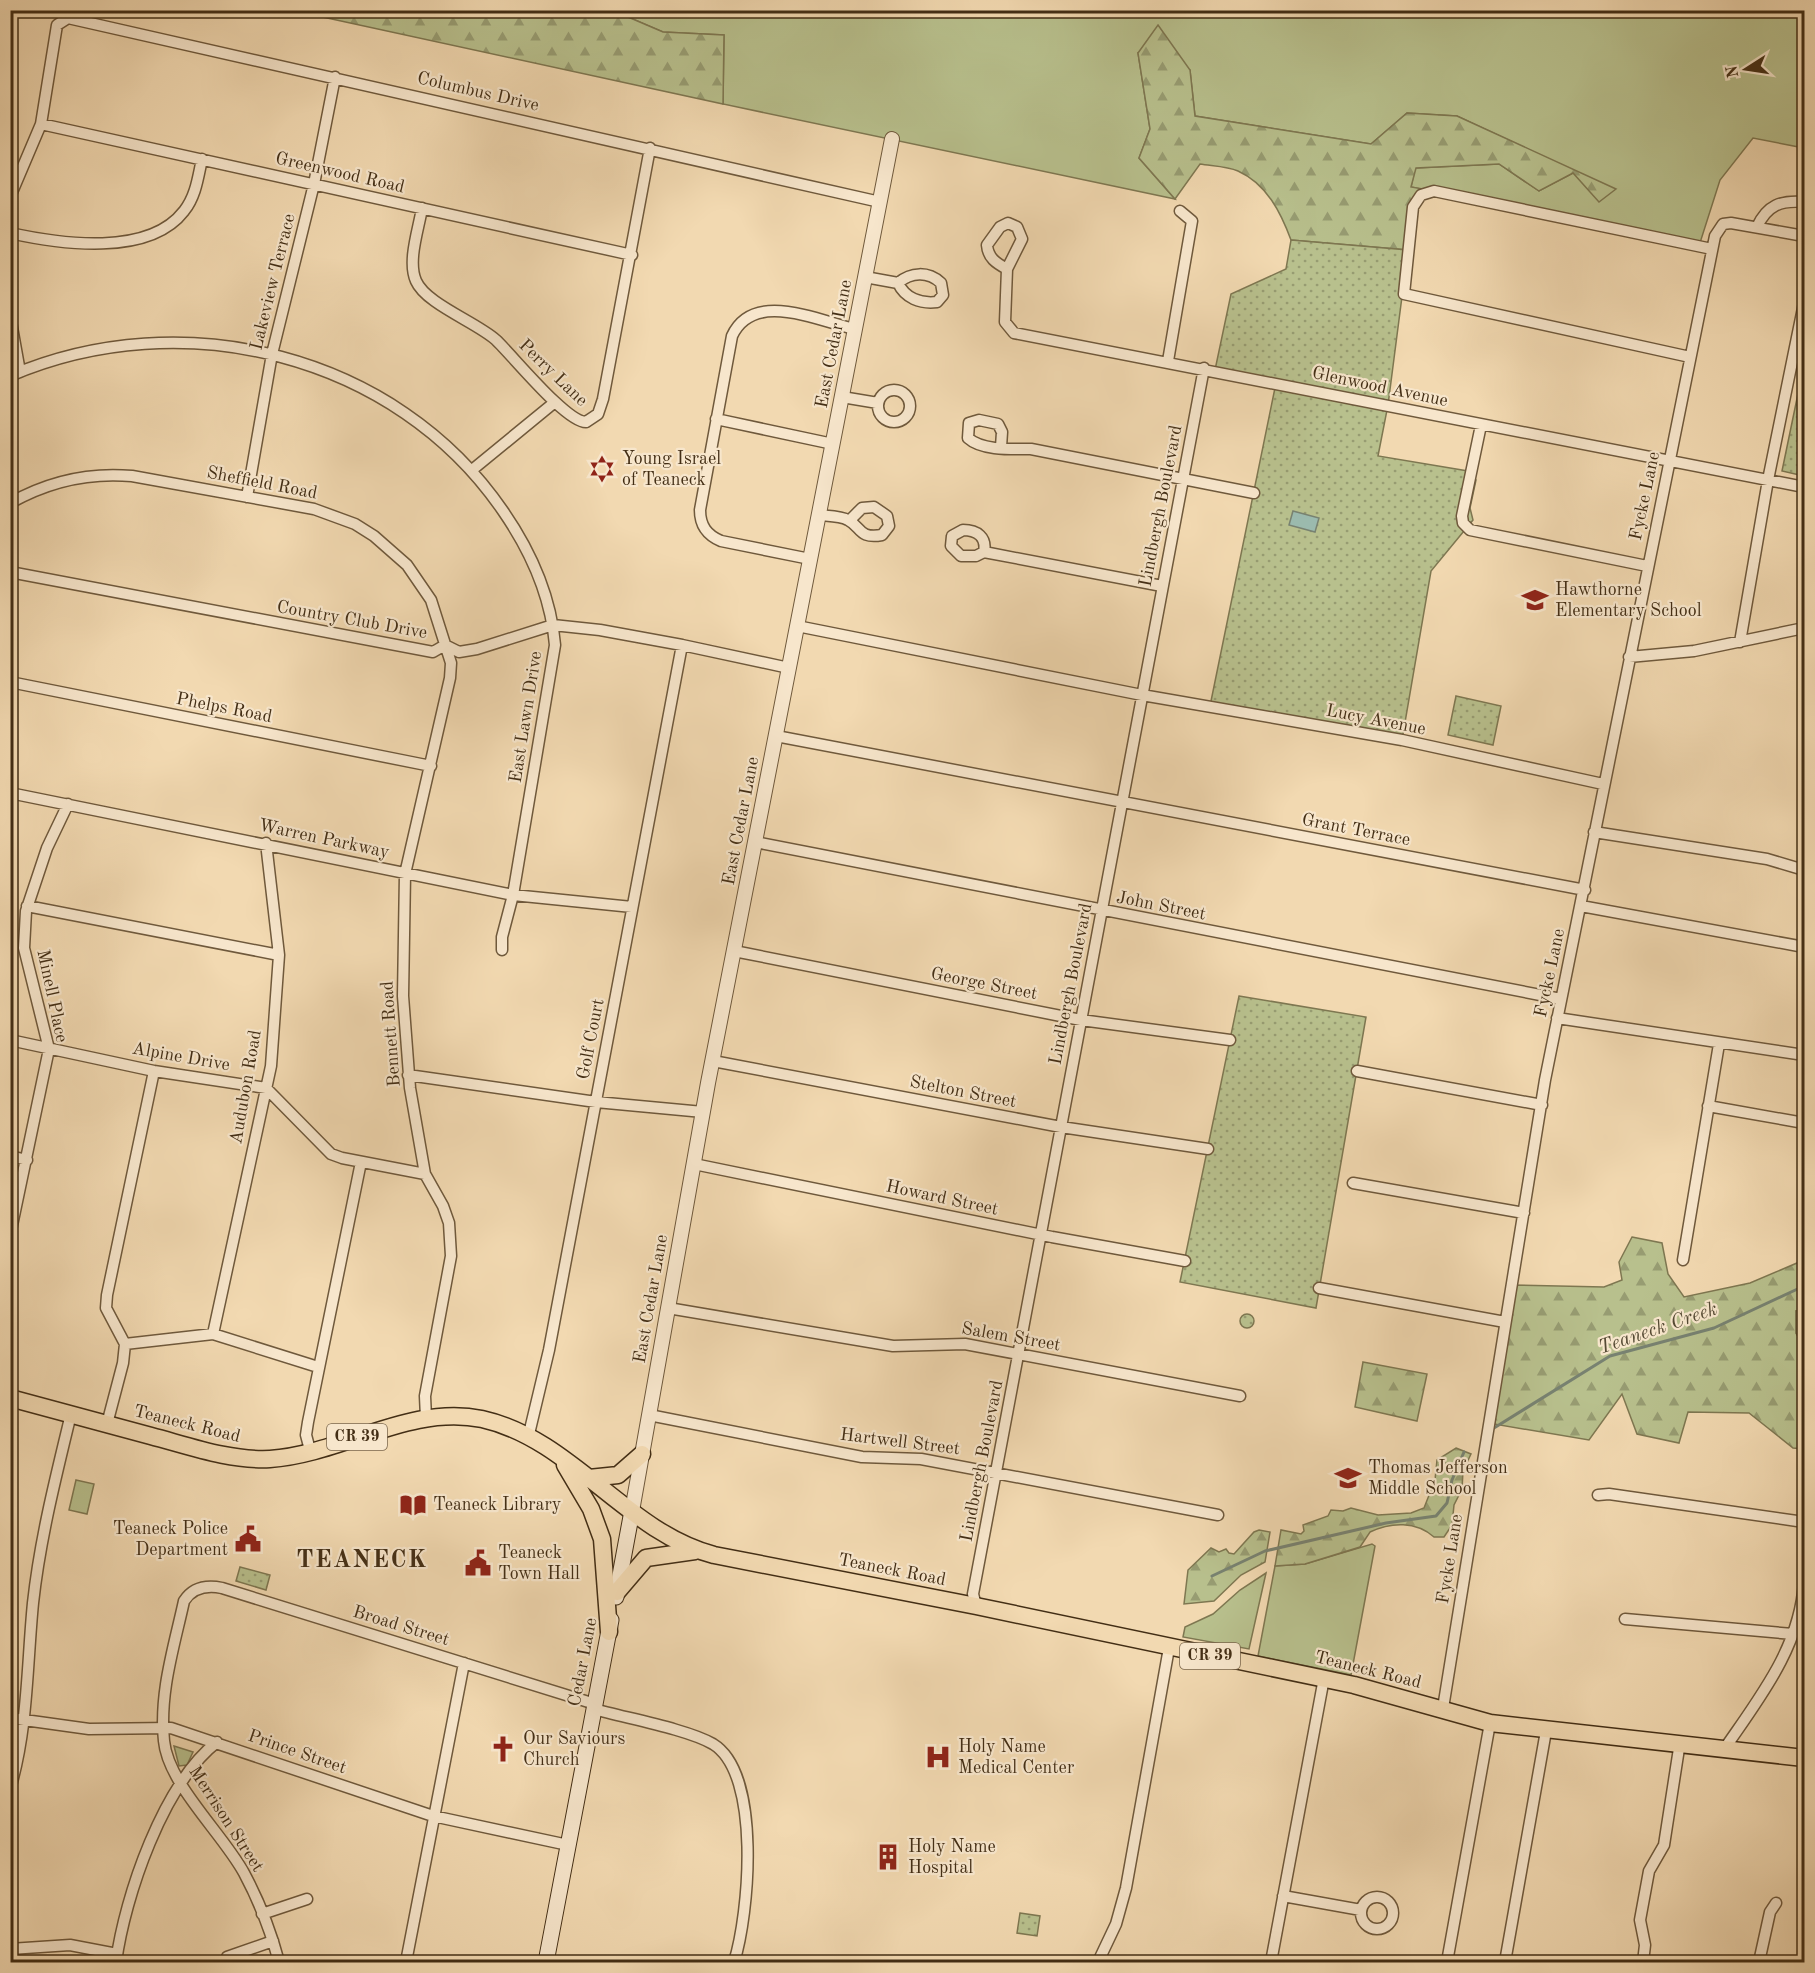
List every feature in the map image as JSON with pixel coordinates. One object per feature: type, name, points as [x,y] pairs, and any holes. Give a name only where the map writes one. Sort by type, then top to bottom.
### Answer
[{"type":"main road","name":"Teaneck Road","points":[[10,1398],[215,1453],[243,1458],[273,1458],[310,1450],[426,1418],[453,1416],[481,1419],[528,1438],[589,1478],[671,1539],[699,1551],[781,1570],[976,1606],[1169,1648],[1324,1678],[1443,1708],[1490,1723],[1546,1731],[1680,1742],[1804,1758]]},
{"type":"main road","points":[[589,1478],[618,1475],[642,1454]]},
{"type":"main road","points":[[562,1459],[591,1509],[602,1539],[609,1632]]},
{"type":"main road","name":"Cedar Lane","points":[[546,1962],[632,1511]]},
{"type":"main road","points":[[616,1592],[646,1558],[699,1551]]},
{"type":"street","name":"Columbus Drive","points":[[41,124],[57,26],[68,18],[650,148],[880,202]]},
{"type":"street","name":"Lakeview Terrace","points":[[247,497],[272,354],[314,184],[335,77]]},
{"type":"street","name":"Greenwood Road","points":[[41,124],[632,255]]},
{"type":"street","points":[[10,197],[41,124]]},
{"type":"street","name":"East Cedar Lane","points":[[632,1511],[703,1112],[892,139]]},
{"type":"street","name":"Perry Lane","points":[[422,208],[413,266],[417,284],[432,297],[495,339],[555,402],[583,423],[598,414],[603,399],[632,255],[650,148]]},
{"type":"street","points":[[10,233],[47,241],[89,243],[155,234],[177,219],[186,209],[196,187],[202,159]]},
{"type":"street","points":[[1690,357],[1404,294],[1413,207],[1421,195],[1434,191],[1712,249]]},
{"type":"street","points":[[1804,202],[1779,203],[1769,207],[1756,227],[1804,236]]},
{"type":"street","points":[[1168,361],[1192,221],[1180,212]]},
{"type":"street","name":"Fycke Lane","points":[[1443,1708],[1557,1018],[1585,890],[1603,784],[1712,249],[1718,228],[1723,224],[1756,227]]},
{"type":"street","name":"Glenwood Avenue","points":[[1007,269],[1005,322],[1014,333],[1204,368],[1481,425],[1804,487]]},
{"type":"street","points":[[865,277],[898,283]]},
{"type":"street","points":[[1740,642],[1768,480],[1804,303]]},
{"type":"street","points":[[810,559],[721,541],[713,537],[702,526],[700,510],[732,336],[736,327],[750,314],[759,311],[776,311],[855,329]]},
{"type":"street","points":[[10,316],[15,374]]},
{"type":"street","name":"East Lawn Drive","points":[[15,374],[98,348],[159,341],[214,344],[272,354],[319,368],[372,391],[425,426],[472,470],[492,494],[522,543],[545,595],[553,625],[554,663],[513,896],[502,937],[502,950]]},
{"type":"street","name":"Lindbergh Boulevard","points":[[976,1606],[973,1594],[1204,368]]},
{"type":"street","points":[[842,397],[878,404]]},
{"type":"street","points":[[472,470],[555,402]]},
{"type":"street","points":[[716,419],[833,444]]},
{"type":"street","points":[[1481,425],[1462,516],[1463,523],[1470,530],[1647,566]]},
{"type":"street","points":[[1000,447],[1017,452],[1028,449],[1254,493]]},
{"type":"street","name":"Sheffield Road","points":[[10,503],[46,485],[67,479],[110,474],[314,509],[355,525],[392,550],[421,583],[437,612],[445,645]]},
{"type":"street","points":[[819,515],[850,520]]},
{"type":"street","points":[[984,552],[1162,586]]},
{"type":"street","name":"Country Club Drive","points":[[10,572],[433,652],[445,645],[459,652],[477,649],[553,625],[682,645],[789,668]]},
{"type":"street","name":"Lucy Avenue","points":[[797,626],[1142,695],[1402,740],[1603,784]]},
{"type":"street","points":[[1629,657],[1695,651],[1804,628]]},
{"type":"street","name":"Bennett Road","points":[[426,1418],[425,1396],[451,1256],[449,1223],[443,1206],[425,1174],[408,1075],[403,996],[405,873],[450,678],[451,663],[445,645]]},
{"type":"street","name":"Golf Court","points":[[528,1438],[536,1395],[547,1359],[682,645]]},
{"type":"street","name":"Phelps Road","points":[[10,682],[431,766]]},
{"type":"street","name":"Grant Terrace","points":[[776,736],[1585,890]]},
{"type":"street","name":"Warren Parkway","points":[[10,793],[266,843],[513,896],[632,907]]},
{"type":"street","name":"Minell Place","points":[[10,1235],[49,1048],[24,948],[27,906],[47,848],[68,804]]},
{"type":"street","points":[[1594,832],[1767,860],[1804,870]]},
{"type":"street","name":"John Street","points":[[755,842],[1101,912],[1561,999]]},
{"type":"street","name":"Audubon Road","points":[[213,1334],[271,1066],[279,955],[266,843]]},
{"type":"street","points":[[27,906],[279,955]]},
{"type":"street","points":[[1581,906],[1804,947]]},
{"type":"street","name":"George Street","points":[[734,951],[1081,1020],[1230,1040]]},
{"type":"street","points":[[1557,1018],[1804,1055]]},
{"type":"street","name":"Alpine Drive","points":[[10,1040],[154,1071],[266,1088]]},
{"type":"street","points":[[1683,1260],[1719,1044]]},
{"type":"street","name":"Stelton Street","points":[[713,1061],[1061,1127],[1208,1149]]},
{"type":"street","points":[[107,1424],[123,1363],[125,1344],[106,1308],[107,1295],[154,1071]]},
{"type":"street","points":[[1357,1071],[1542,1105]]},
{"type":"street","points":[[408,1075],[596,1102],[703,1112]]},
{"type":"street","points":[[266,1088],[322,1147],[342,1158],[425,1174]]},
{"type":"street","points":[[1708,1106],[1804,1124]]},
{"type":"street","points":[[10,1156],[27,1160]]},
{"type":"street","points":[[310,1450],[306,1431],[361,1162]]},
{"type":"street","name":"Howard Street","points":[[694,1164],[1041,1235],[1185,1261]]},
{"type":"street","points":[[1353,1184],[1524,1213]]},
{"type":"street","points":[[1319,1288],[1505,1322]]},
{"type":"street","name":"Salem Street","points":[[668,1308],[894,1346],[965,1344],[1240,1396]]},
{"type":"street","points":[[125,1344],[213,1334],[318,1367]]},
{"type":"street","points":[[10,1789],[23,1721],[33,1601],[45,1527],[71,1414]]},
{"type":"street","name":"Hartwell Street","points":[[649,1415],[862,1457],[921,1459],[1218,1515]]},
{"type":"street","points":[[1598,1495],[1609,1494],[1804,1523]]},
{"type":"street","points":[[1725,1748],[1775,1675],[1800,1614],[1804,1582]]},
{"type":"street","name":"Broad Street","points":[[195,1590],[206,1587],[222,1588],[703,1740],[723,1752],[732,1762],[740,1781],[748,1871],[742,1928],[734,1962]]},
{"type":"street","name":"Merrison Street","points":[[195,1590],[184,1601],[163,1695],[164,1743],[180,1780],[244,1873],[273,1941],[279,1962]]},
{"type":"street","points":[[1625,1619],[1793,1634]]},
{"type":"street","points":[[1098,1962],[1116,1924],[1126,1888],[1169,1648]]},
{"type":"street","points":[[406,1962],[464,1663]]},
{"type":"street","points":[[1271,1962],[1324,1678]]},
{"type":"street","name":"Prince Street","points":[[10,1718],[89,1729],[163,1726],[217,1742],[433,1816],[568,1845]]},
{"type":"street","points":[[1447,1962],[1490,1723]]},
{"type":"street","points":[[1505,1962],[1546,1731]]},
{"type":"street","points":[[10,1949],[70,1945],[117,1958],[133,1882],[180,1780],[197,1759],[217,1742]]},
{"type":"street","points":[[1643,1962],[1645,1945],[1640,1920],[1649,1871],[1664,1845],[1680,1742]]},
{"type":"street","points":[[1283,1896],[1361,1910]]},
{"type":"street","points":[[262,1914],[307,1899]]},
{"type":"street","points":[[1759,1962],[1770,1912],[1776,1903]]},
{"type":"street","points":[[227,1958],[273,1941]]},
{"type":"green space","points":[[295,11],[614,11],[663,32],[724,35],[723,104]]},
{"type":"green space","points":[[614,11],[1804,11],[1804,148],[1753,138],[1720,180],[1699,246],[1411,187],[1415,168],[1499,164],[1539,191],[1573,173],[1615,190],[1457,116],[1407,113],[1371,144],[1195,116],[1190,70],[1138,53],[1150,129],[1139,158],[1175,199],[723,104],[724,35],[663,32]]},
{"type":"green space","points":[[1158,25],[1190,70],[1195,116],[1371,144],[1407,113],[1457,116],[1616,189],[1599,202],[1573,173],[1539,191],[1499,164],[1416,168],[1411,187],[1434,191],[1421,195],[1408,250],[1291,240],[1283,220],[1265,191],[1248,177],[1229,168],[1200,164],[1175,199],[1139,158],[1150,129],[1138,53]]},
{"type":"green space","points":[[1291,240],[1408,250],[1388,405],[1378,456],[1468,471],[1476,480],[1470,508],[1473,520],[1431,571],[1402,740],[1210,706],[1276,383],[1215,370],[1231,294],[1286,269]]},
{"type":"green space","points":[[1801,379],[1804,380],[1804,476],[1782,471]]},
{"type":"green space","points":[[1456,696],[1501,706],[1493,745],[1448,735]]},
{"type":"green space","points":[[1239,996],[1366,1017],[1316,1308],[1180,1282]]},
{"type":"green space","points":[[1632,1237],[1662,1243],[1668,1274],[1684,1297],[1750,1283],[1804,1260],[1804,1310],[1796,1311],[1796,1333],[1804,1346],[1804,1449],[1793,1448],[1749,1413],[1688,1412],[1679,1443],[1637,1434],[1622,1394],[1589,1440],[1488,1423],[1511,1285],[1604,1287],[1622,1280],[1619,1262]]},
{"type":"green space","points":[[1804,1310],[1804,1346],[1796,1333],[1796,1311]]},
{"type":"green space","points":[[1247,1314],[1252,1316],[1254,1321],[1252,1326],[1247,1328],[1242,1326],[1240,1321],[1242,1316]]},
{"type":"green space","points":[[1363,1362],[1427,1374],[1417,1421],[1355,1407]]},
{"type":"green space","points":[[1456,1448],[1471,1454],[1463,1471],[1462,1489],[1454,1505],[1452,1525],[1444,1537],[1434,1537],[1411,1526],[1386,1526],[1370,1532],[1360,1547],[1305,1564],[1275,1566],[1281,1530],[1301,1534],[1304,1531],[1303,1525],[1328,1516],[1331,1510],[1343,1511],[1351,1508],[1378,1515],[1411,1513],[1424,1508],[1435,1480],[1437,1460]]},
{"type":"green space","points":[[76,1480],[94,1484],[87,1514],[69,1510]]},
{"type":"green space","points":[[1259,1530],[1270,1532],[1265,1562],[1241,1575],[1214,1601],[1184,1604],[1188,1570],[1211,1548],[1219,1552],[1226,1549],[1229,1553],[1234,1554],[1254,1532]]},
{"type":"green space","points":[[1372,1544],[1375,1546],[1351,1675],[1258,1656],[1275,1566],[1305,1564]]},
{"type":"green space","points":[[240,1567],[270,1575],[266,1590],[236,1581]]},
{"type":"green space","points":[[1266,1573],[1249,1649],[1183,1637],[1185,1627],[1213,1614],[1240,1590]]},
{"type":"green space","points":[[174,1746],[193,1752],[187,1765],[179,1766]]},
{"type":"green space","points":[[1020,1913],[1040,1916],[1037,1936],[1017,1933]]},
{"type":"shaded area","points":[[1293,511],[1319,518],[1315,532],[1289,525]]},
{"type":"waterway","name":"Teaneck Creek","points":[[1494,1428],[1610,1356],[1714,1328],[1804,1286]]},
{"type":"waterway","name":"Teaneck Creek","points":[[1212,1576],[1265,1551],[1386,1523],[1436,1516],[1447,1503],[1452,1480],[1464,1452]]},
{"type":"place","name":"Young Israel of Teaneck","points":[[602,469]]},
{"type":"place","name":"Hawthorne Elementary School","points":[[1535,600]]},
{"type":"place","name":"Thomas Jefferson Middle School","points":[[1348,1478]]},
{"type":"place","name":"Teaneck Library","points":[[413,1505]]},
{"type":"place","name":"Teaneck Police Department","points":[[248,1539]]},
{"type":"place","name":"Teaneck Town Hall","points":[[478,1563]]},
{"type":"place","name":"Our Saviours Church","points":[[503,1749]]},
{"type":"place","name":"Holy Name Medical Center","points":[[938,1757]]},
{"type":"place","name":"Holy Name Hospital","points":[[888,1857]]},
{"type":"district","name":"TEANECK","points":[[362,1561]]}]
